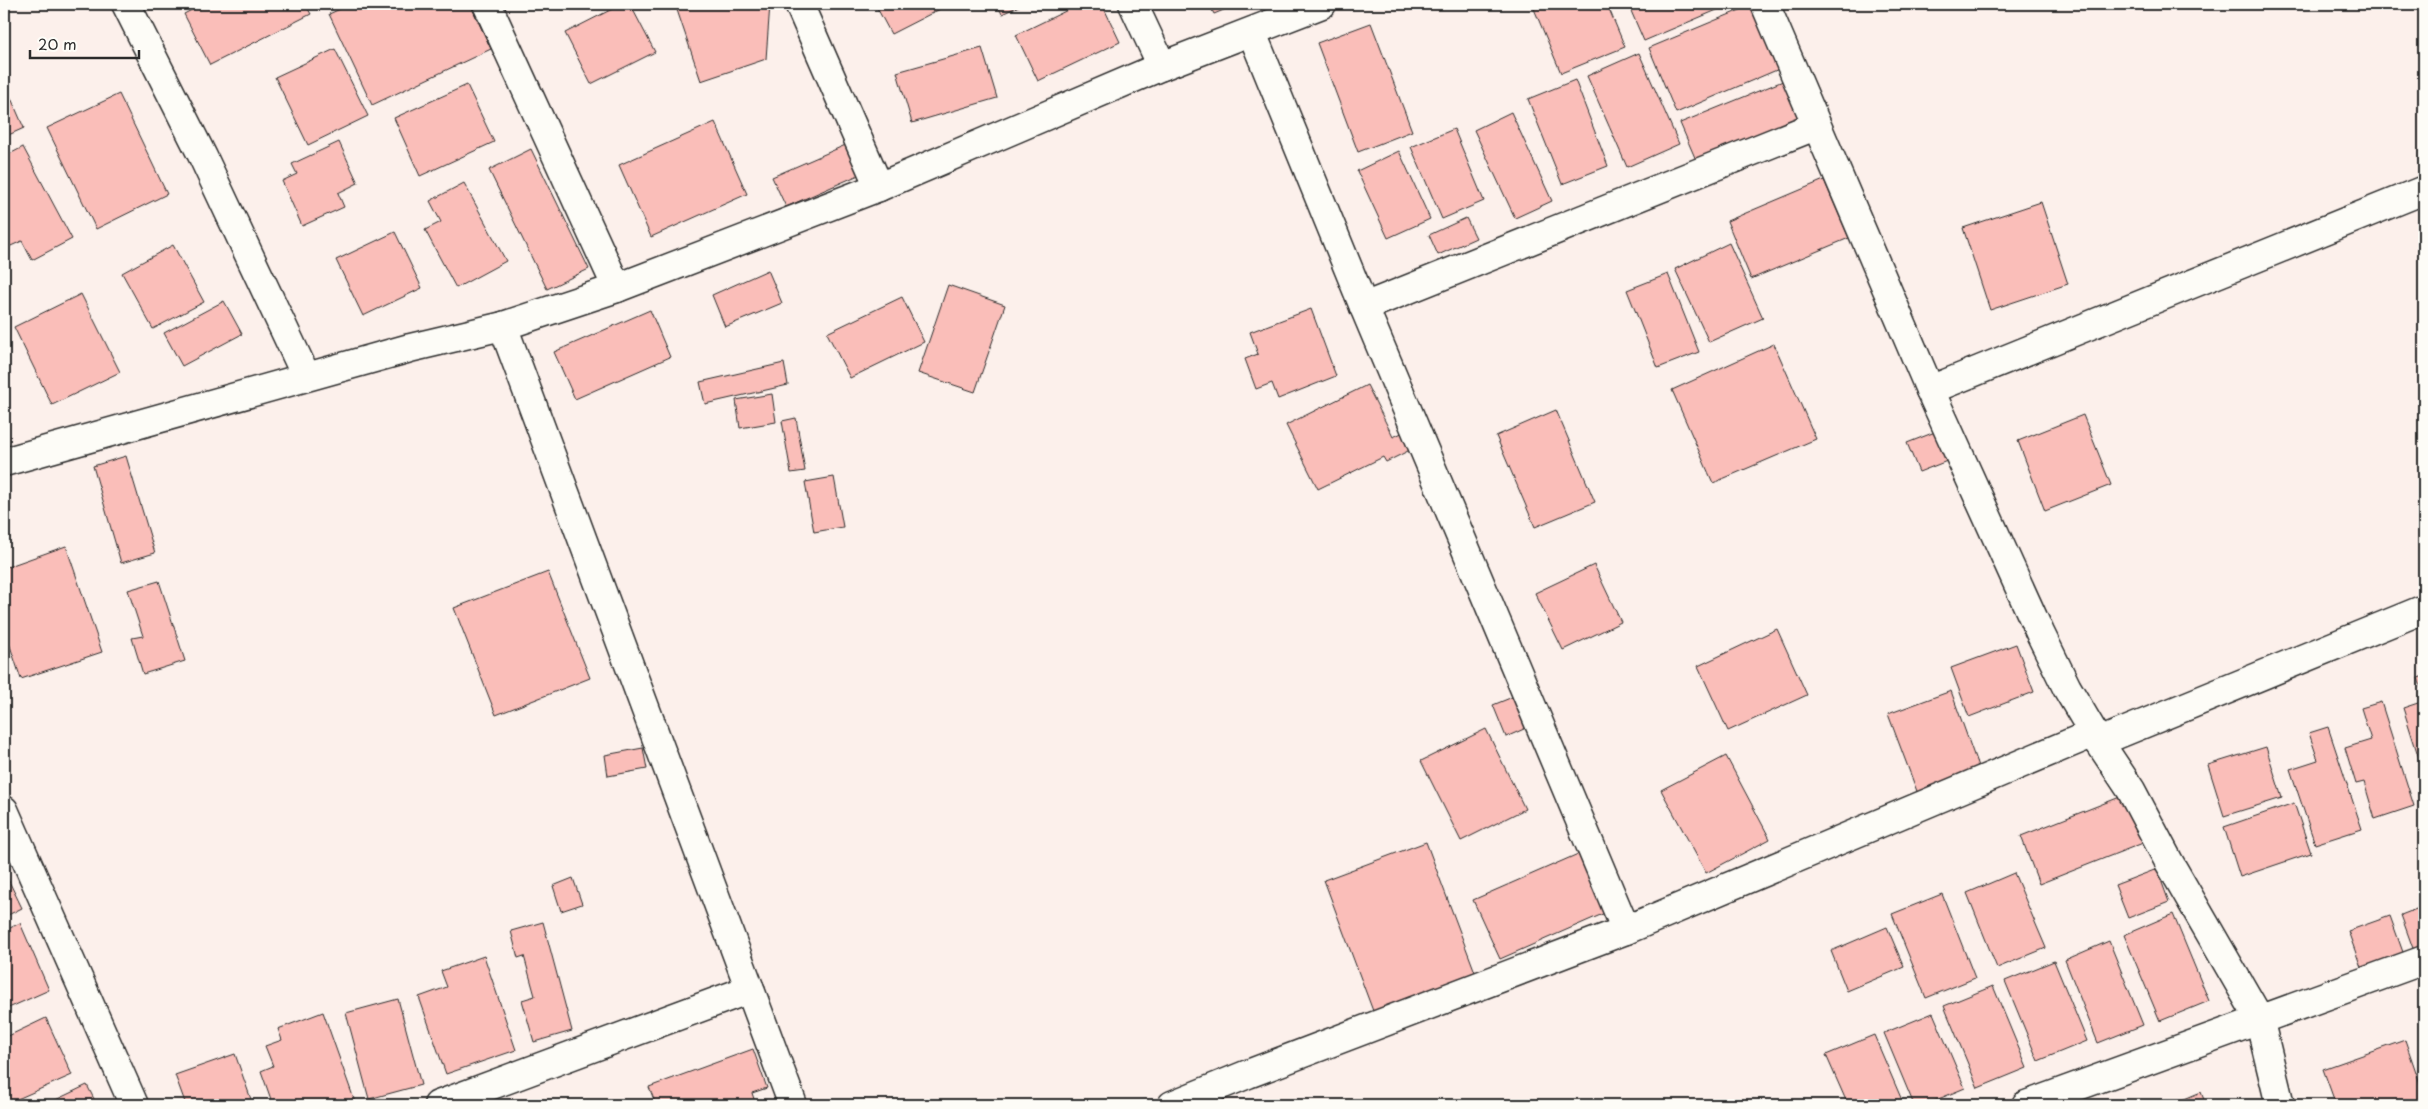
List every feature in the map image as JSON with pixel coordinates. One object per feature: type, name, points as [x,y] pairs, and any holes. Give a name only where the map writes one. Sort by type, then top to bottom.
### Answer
[{"type":"street","points":[[126,4],[203,157],[306,376]]},
{"type":"street","points":[[487,4],[618,288]]},
{"type":"street","points":[[799,4],[879,187]]},
{"type":"street","points":[[1132,4],[1162,66]]},
{"type":"street","points":[[4,462],[306,376],[502,326],[618,288],[879,187],[1162,66],[1252,33],[1322,4]]},
{"type":"street","points":[[1765,4],[1930,390],[2040,633],[2096,738],[2131,790],[2169,862],[2259,1018],[2280,1105]]},
{"type":"street","points":[[1252,33],[1364,308],[1626,930]]},
{"type":"street","points":[[1364,308],[1816,126]]},
{"type":"street","points":[[1930,390],[2424,190]]},
{"type":"street","points":[[502,326],[793,1105]]},
{"type":"street","points":[[1172,1105],[1248,1074],[1626,930],[2096,738],[2424,609]]},
{"type":"street","points":[[4,810],[134,1105]]},
{"type":"street","points":[[2026,1105],[2259,1018],[2424,960]]},
{"type":"street","points":[[438,1105],[750,989]]},
{"type":"building","points":[[203,4],[305,4],[311,14],[210,65],[184,14]]},
{"type":"building","points":[[351,4],[470,4],[491,49],[372,105],[329,14]]},
{"type":"building","points":[[622,4],[630,4],[655,52],[591,84],[565,33]]},
{"type":"building","points":[[675,4],[770,4],[766,59],[701,81]]},
{"type":"building","points":[[875,4],[938,4],[940,9],[891,34]]},
{"type":"building","points":[[997,4],[1023,4],[1002,14]]},
{"type":"building","points":[[1080,4],[1102,4],[1120,42],[1038,81],[1016,35]]},
{"type":"building","points":[[1209,4],[1238,4],[1214,14]]},
{"type":"building","points":[[1532,4],[1607,4],[1625,47],[1561,73]]},
{"type":"building","points":[[1628,4],[1731,4],[1644,41]]},
{"type":"building","points":[[1752,5],[1779,69],[1676,113],[1649,48]]},
{"type":"building","points":[[1371,23],[1412,131],[1358,152],[1317,43]]},
{"type":"building","points":[[982,48],[997,98],[912,123],[897,72]]},
{"type":"building","points":[[335,49],[368,116],[308,145],[275,77]]},
{"type":"building","points":[[1639,53],[1679,144],[1627,167],[1587,76]]},
{"type":"building","points":[[1575,80],[1608,166],[1562,184],[1528,99]]},
{"type":"building","points":[[1783,81],[1799,117],[1696,160],[1680,123]]},
{"type":"building","points":[[4,82],[24,128],[4,137]]},
{"type":"building","points":[[467,85],[494,142],[420,176],[394,118]]},
{"type":"building","points":[[119,94],[167,194],[96,229],[47,128]]},
{"type":"building","points":[[1511,112],[1552,201],[1515,218],[1474,130]]},
{"type":"building","points":[[715,122],[747,194],[651,237],[619,165]]},
{"type":"building","points":[[1454,129],[1484,201],[1442,219],[1411,147]]},
{"type":"building","points":[[857,140],[870,170],[786,207],[772,177]]},
{"type":"building","points":[[339,142],[358,183],[338,193],[344,207],[302,226],[282,181],[297,174],[292,164]]},
{"type":"building","points":[[23,147],[72,239],[32,260],[22,241],[4,249],[4,157]]},
{"type":"building","points":[[531,149],[589,269],[547,289],[489,170]]},
{"type":"building","points":[[1399,151],[1430,219],[1388,238],[1357,171]]},
{"type":"building","points":[[1824,180],[1849,238],[1751,279],[1727,221]]},
{"type":"building","points":[[464,183],[506,261],[456,288],[425,230],[441,222],[430,201]]},
{"type":"building","points":[[2041,202],[2068,284],[1990,310],[1963,228]]},
{"type":"building","points":[[1466,218],[1476,238],[1438,255],[1429,235]]},
{"type":"building","points":[[395,232],[422,288],[363,316],[336,260]]},
{"type":"building","points":[[1729,243],[1763,318],[1709,342],[1675,269]]},
{"type":"building","points":[[173,245],[204,302],[153,329],[122,273]]},
{"type":"building","points":[[768,270],[782,303],[725,327],[712,295]]},
{"type":"building","points":[[1668,274],[1699,352],[1658,368],[1627,290]]},
{"type":"building","points":[[948,285],[1005,305],[975,392],[918,373]]},
{"type":"building","points":[[81,294],[120,372],[52,405],[14,327]]},
{"type":"building","points":[[902,297],[924,342],[850,378],[827,333]]},
{"type":"building","points":[[224,301],[242,334],[182,366],[164,333]]},
{"type":"building","points":[[1311,309],[1336,376],[1278,399],[1272,383],[1256,389],[1245,359],[1258,354],[1250,332]]},
{"type":"building","points":[[650,310],[670,357],[575,399],[554,352]]},
{"type":"building","points":[[1774,344],[1816,439],[1713,483],[1672,390]]},
{"type":"building","points":[[784,363],[788,385],[705,404],[700,382]]},
{"type":"building","points":[[1367,385],[1393,437],[1406,431],[1414,448],[1386,462],[1383,457],[1318,489],[1286,425]]},
{"type":"building","points":[[772,394],[776,422],[740,428],[736,400]]},
{"type":"building","points":[[1556,410],[1595,502],[1535,527],[1496,436]]},
{"type":"building","points":[[2083,415],[2111,485],[2045,511],[2018,441]]},
{"type":"building","points":[[796,418],[805,471],[791,473],[782,421]]},
{"type":"building","points":[[1935,432],[1947,461],[1919,472],[1907,443]]},
{"type":"building","points":[[126,456],[155,553],[121,563],[93,466]]},
{"type":"building","points":[[834,477],[843,527],[814,532],[805,482]]},
{"type":"building","points":[[66,546],[102,652],[21,679],[4,628],[4,568]]},
{"type":"building","points":[[1594,565],[1621,622],[1563,650],[1535,593]]},
{"type":"building","points":[[548,572],[590,678],[496,715],[454,608]]},
{"type":"building","points":[[159,581],[185,661],[143,674],[132,638],[143,636],[128,590]]},
{"type":"building","points":[[1777,629],[1807,695],[1728,731],[1698,666]]},
{"type":"building","points":[[2016,644],[2034,692],[1969,717],[1951,668]]},
{"type":"building","points":[[2424,676],[2424,697],[2418,678]]},
{"type":"building","points":[[1951,691],[1980,772],[1918,794],[1888,714]]},
{"type":"building","points":[[1520,694],[1533,725],[1506,737],[1493,705]]},
{"type":"building","points":[[2424,701],[2424,774],[2403,708]]},
{"type":"building","points":[[2381,702],[2414,806],[2375,819],[2364,782],[2356,784],[2345,748],[2371,740],[2361,708]]},
{"type":"building","points":[[2328,727],[2362,829],[2315,844],[2290,769],[2318,760],[2309,733]]},
{"type":"building","points":[[1486,729],[1525,809],[1461,841],[1421,761]]},
{"type":"building","points":[[2266,747],[2282,798],[2224,816],[2208,765]]},
{"type":"building","points":[[643,748],[647,769],[608,776],[605,755]]},
{"type":"building","points":[[1726,756],[1770,839],[1706,873],[1661,790]]},
{"type":"building","points":[[2125,795],[2143,843],[2039,884],[2021,836]]},
{"type":"building","points":[[2294,803],[2311,853],[2240,877],[2224,827]]},
{"type":"building","points":[[1426,842],[1475,972],[1373,1011],[1324,880]]},
{"type":"building","points":[[1578,854],[1605,913],[1500,959],[1473,900]]},
{"type":"building","points":[[2157,869],[2169,902],[2128,918],[2115,885]]},
{"type":"building","points":[[4,871],[22,908],[4,917]]},
{"type":"building","points":[[2014,873],[2046,948],[1997,968],[1967,893]]},
{"type":"building","points":[[573,878],[582,904],[561,911],[553,886]]},
{"type":"building","points":[[1942,894],[1975,978],[1926,998],[1892,914]]},
{"type":"building","points":[[2424,906],[2424,950],[2415,954],[2401,915]]},
{"type":"building","points":[[2173,914],[2209,1001],[2160,1021],[2124,935]]},
{"type":"building","points":[[2390,916],[2404,955],[2362,970],[2348,931]]},
{"type":"building","points":[[543,922],[572,1031],[534,1042],[522,1000],[535,996],[524,956],[518,958],[511,931]]},
{"type":"building","points":[[20,923],[49,990],[4,1010],[4,931]]},
{"type":"building","points":[[1887,927],[1904,967],[1847,991],[1831,951]]},
{"type":"building","points":[[2109,941],[2143,1025],[2098,1043],[2065,960]]},
{"type":"building","points":[[484,956],[516,1050],[446,1074],[419,997],[447,987],[441,971]]},
{"type":"building","points":[[2054,961],[2087,1041],[2038,1061],[2005,981]]},
{"type":"building","points":[[1993,986],[2027,1068],[1978,1088],[1944,1006]]},
{"type":"building","points":[[398,999],[421,1085],[369,1099],[346,1013]]},
{"type":"building","points":[[323,1012],[356,1105],[273,1105],[261,1071],[273,1066],[265,1046],[282,1040],[278,1029]]},
{"type":"building","points":[[1933,1013],[1965,1088],[1924,1105],[1914,1105],[1884,1033]]},
{"type":"building","points":[[46,1018],[72,1075],[4,1105],[4,1038]]},
{"type":"building","points":[[1874,1035],[1904,1105],[1848,1105],[1826,1055]]},
{"type":"building","points":[[2405,1040],[2424,1095],[2424,1105],[2336,1105],[2323,1069]]},
{"type":"building","points":[[753,1049],[767,1088],[752,1093],[756,1105],[656,1105],[649,1087]]},
{"type":"building","points":[[235,1054],[253,1105],[186,1105],[175,1075]]},
{"type":"building","points":[[87,1085],[97,1105],[45,1105]]},
{"type":"building","points":[[2201,1092],[2206,1105],[2184,1105],[2182,1100]]}]
